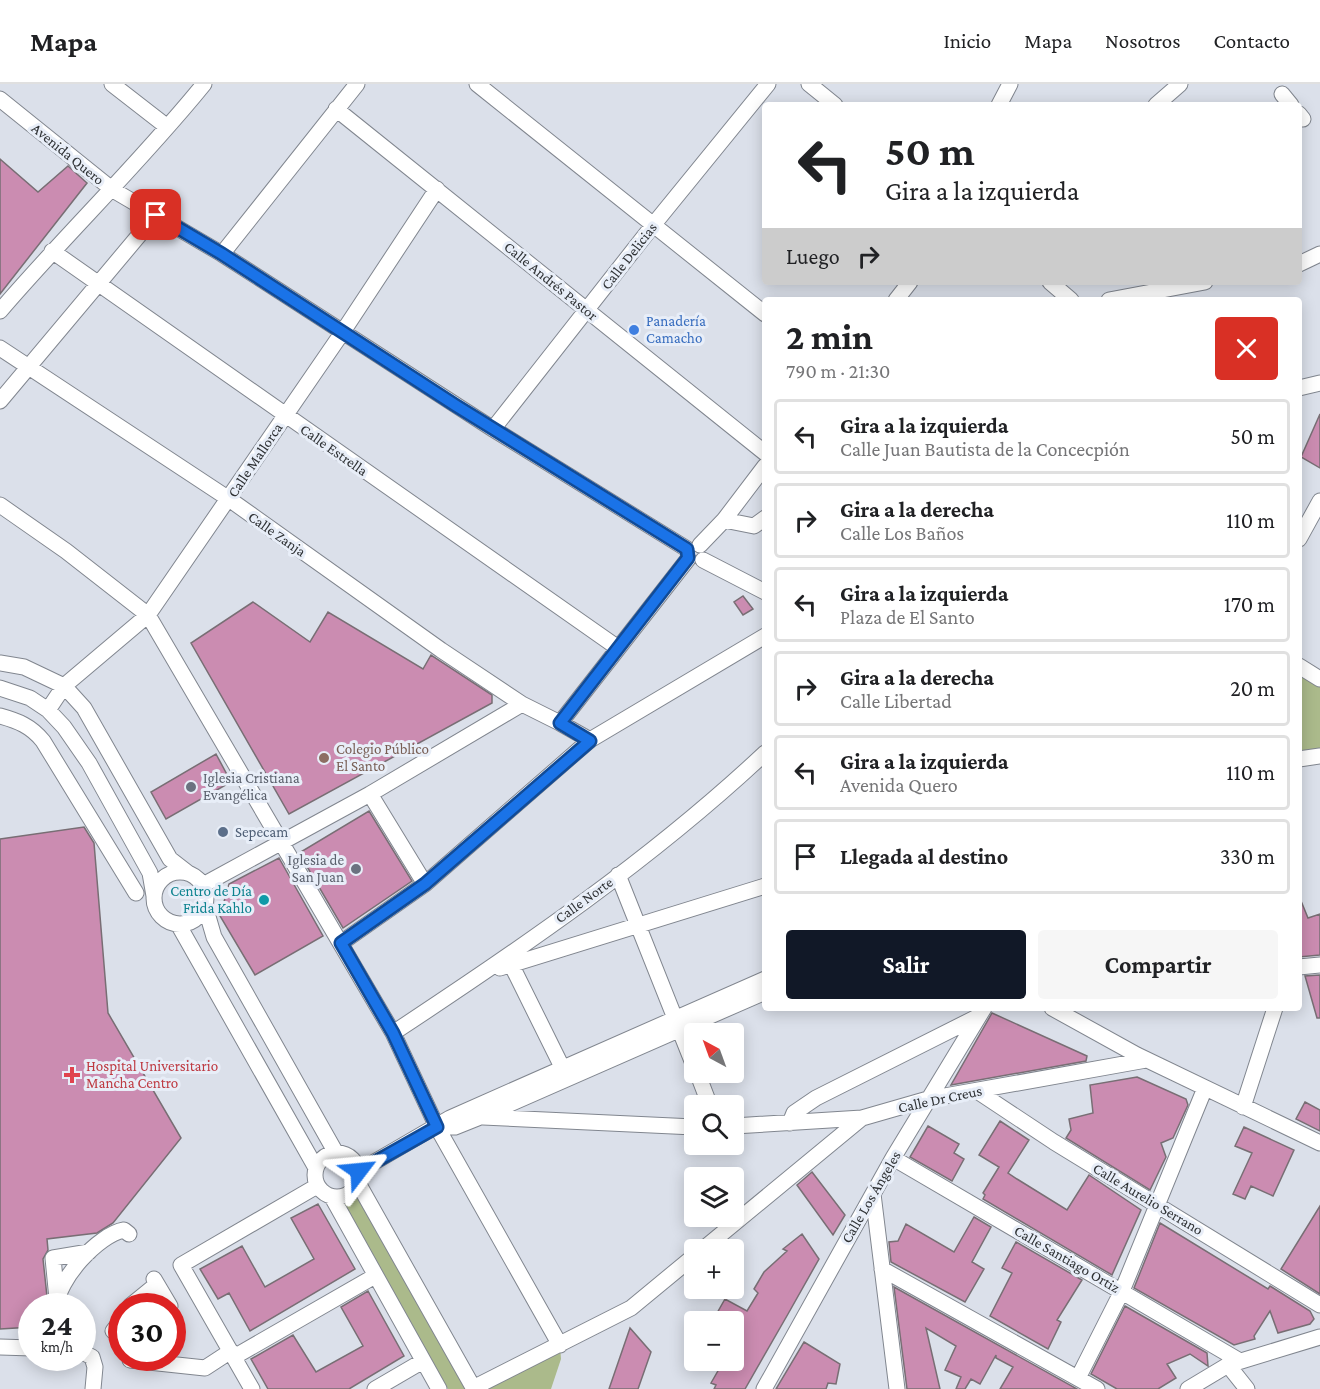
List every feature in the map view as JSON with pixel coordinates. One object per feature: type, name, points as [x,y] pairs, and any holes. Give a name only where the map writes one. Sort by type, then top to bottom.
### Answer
[{"type":"street","points":[[112,84],[166,126]]},
{"type":"street","points":[[222,254],[357,84]]},
{"type":"street","points":[[477,84],[762,312]]},
{"type":"street","name":"Calle Delicias","points":[[493,429],[654,224],[768,84]]},
{"type":"street","points":[[809,84],[831,102]]},
{"type":"street","points":[[1159,102],[1180,84]]},
{"type":"street","points":[[1000,102],[1007,85]]},
{"type":"street","points":[[0,311],[52,251],[113,190],[197,86]]},
{"type":"street","name":"Avenida Quero","points":[[0,99],[113,190],[222,254],[493,429],[695,553],[762,590]]},
{"type":"street","name":"Calle Andrés Pastor","points":[[336,109],[762,451]]},
{"type":"street","name":"Calle Mallorca","points":[[48,710],[64,686],[148,615],[342,333],[437,189]]},
{"type":"street","points":[[0,401],[156,215]]},
{"type":"street","name":"Calle Estrella","points":[[52,251],[618,648]]},
{"type":"street","points":[[1302,263],[1320,254]]},
{"type":"street","points":[[898,297],[908,285]]},
{"type":"street","points":[[1054,285],[1068,297]]},
{"type":"street","points":[[1125,297],[1189,285]]},
{"type":"street","name":"Calle Zanja","points":[[0,348],[229,499],[441,650],[522,704],[590,741]]},
{"type":"street","points":[[1302,387],[1320,382]]},
{"type":"street","points":[[560,723],[762,470]]},
{"type":"street","points":[[1302,533],[1320,501]]},
{"type":"street","points":[[0,505],[66,551],[148,615],[393,1033],[437,1127],[560,1345]]},
{"type":"street","points":[[724,520],[754,526],[762,520]]},
{"type":"street","points":[[341,943],[425,884],[590,741],[762,638]]},
{"type":"street","points":[[0,663],[24,667],[64,686],[84,708],[170,859],[203,885],[206,892],[205,906],[214,937],[336,1153]]},
{"type":"street","points":[[1302,668],[1320,679]]},
{"type":"street","points":[[0,688],[30,698],[48,710],[89,763],[150,873],[158,912],[163,918],[178,924],[192,922],[205,906]]},
{"type":"street","points":[[203,885],[370,794],[522,704]]},
{"type":"street","points":[[0,716],[19,722],[36,732],[43,741],[136,892]]},
{"type":"street","name":"Calle Norte","points":[[393,1033],[486,973],[618,875],[762,755]]},
{"type":"street","points":[[1302,759],[1320,756]]},
{"type":"street","points":[[370,794],[425,884]]},
{"type":"street","points":[[154,896],[160,882],[166,876],[172,873],[188,873]]},
{"type":"street","points":[[618,875],[684,1040]]},
{"type":"street","points":[[486,973],[762,887]]},
{"type":"street","points":[[178,924],[316,1168],[318,1186],[332,1197],[439,1389]]},
{"type":"street","points":[[511,964],[562,1067]]},
{"type":"street","points":[[1302,967],[1320,965]]},
{"type":"street","points":[[437,1127],[455,1127],[480,1117],[678,1024],[762,981]]},
{"type":"street","points":[[332,1197],[345,1196],[358,1177],[450,1118],[562,1067],[762,993]]},
{"type":"street","points":[[1057,1011],[1146,1060],[1320,1143]]},
{"type":"street","points":[[1243,1107],[1274,1011]]},
{"type":"street","points":[[790,1123],[794,1113],[816,1098],[981,1012]]},
{"type":"street","name":"Calle Los Ángeles","points":[[764,1389],[893,1158],[981,1012]]},
{"type":"street","name":"Calle Dr Creus","points":[[744,1125],[862,1118],[928,1100],[1146,1060]]},
{"type":"street","points":[[1078,1378],[1122,1291],[1205,1088]]},
{"type":"street","name":"Calle Aurelio Serrano","points":[[977,1091],[1054,1142],[1320,1305]]},
{"type":"street","points":[[480,1117],[684,1127]]},
{"type":"street","points":[[715,1239],[862,1118]]},
{"type":"street","points":[[316,1168],[324,1158],[336,1153],[350,1157],[358,1177],[474,1388],[631,1308],[684,1264]]},
{"type":"street","name":"Calle Santiago Ortiz","points":[[893,1158],[1122,1291],[1234,1363]]},
{"type":"street","points":[[252,1389],[181,1264],[318,1186]]},
{"type":"street","points":[[873,1194],[897,1389]]},
{"type":"street","points":[[61,1293],[68,1277],[88,1252],[117,1231],[124,1230],[129,1234]]},
{"type":"street","points":[[56,1293],[53,1258],[88,1252]]},
{"type":"street","points":[[882,1269],[1096,1389]]},
{"type":"street","points":[[186,1366],[205,1368],[375,1276]]},
{"type":"street","points":[[143,1293],[155,1281],[162,1293]]},
{"type":"street","points":[[1188,1389],[1234,1363],[1320,1337]]},
{"type":"street","points":[[0,1347],[18,1348]]},
{"type":"street","points":[[375,1389],[423,1361]]},
{"type":"street","points":[[1234,1363],[1247,1389]]},
{"type":"street","points":[[93,1389],[95,1371]]},
{"type":"green space","points":[[1302,674],[1320,686],[1320,750],[1302,752]]},
{"type":"green space","points":[[357,1194],[467,1389],[448,1389],[342,1203],[349,1202]]},
{"type":"green space","points":[[560,1345],[561,1359],[551,1389],[474,1389]]},
{"type":"building","points":[[0,159],[38,192],[68,166],[87,183],[0,294]]},
{"type":"building","points":[[1320,414],[1320,468],[1302,458]]},
{"type":"building","points":[[743,596],[753,609],[743,615],[734,602]]},
{"type":"building","name":"Colegio Público El Santo","points":[[253,602],[310,642],[328,612],[423,669],[431,655],[492,695],[492,703],[289,814],[191,643]]},
{"type":"building","name":"Iglesia Cristiana Evangélica","points":[[216,754],[231,782],[166,819],[151,792]]},
{"type":"building","name":"Iglesia de San Juan","points":[[369,811],[412,881],[343,928],[299,853]]},
{"type":"building","name":"Hospital Universitario Mancha Centro","points":[[84,827],[94,843],[108,1013],[181,1138],[113,1223],[97,1233],[47,1239],[48,1250],[43,1259],[47,1293],[18,1293],[18,1328],[0,1329],[0,839]]},
{"type":"building","name":"Centro de Día Frida Kahlo","points":[[279,858],[323,936],[255,975],[220,916],[229,884]]},
{"type":"building","points":[[1302,903],[1308,918],[1320,914],[1320,955],[1302,957]]},
{"type":"building","points":[[1320,975],[1320,1018],[1317,1018],[1305,976]]},
{"type":"building","points":[[992,1013],[1087,1056],[1086,1061],[951,1085]]},
{"type":"building","points":[[1137,1077],[1186,1099],[1188,1105],[1173,1138],[1161,1143],[1166,1157],[1150,1190],[1066,1138],[1071,1130],[1069,1119],[1093,1113],[1090,1085]]},
{"type":"building","points":[[1305,1102],[1320,1110],[1320,1131],[1296,1119]]},
{"type":"building","points":[[1000,1121],[1029,1140],[1008,1173],[1017,1179],[1067,1210],[1089,1175],[1141,1210],[1112,1275],[983,1199],[985,1195],[983,1193],[999,1167],[979,1155]]},
{"type":"building","points":[[928,1126],[959,1144],[954,1153],[964,1159],[952,1181],[910,1157]]},
{"type":"building","points":[[1244,1127],[1294,1150],[1273,1196],[1251,1186],[1245,1199],[1233,1194],[1252,1153],[1235,1146]]},
{"type":"building","points":[[812,1172],[845,1215],[833,1235],[797,1185]]},
{"type":"building","points":[[318,1204],[355,1269],[250,1331],[229,1293],[218,1299],[200,1269],[242,1246],[265,1287],[314,1259],[291,1218]]},
{"type":"building","points":[[1320,1206],[1320,1294],[1281,1269]]},
{"type":"building","points":[[974,1217],[991,1227],[972,1262],[984,1269],[965,1302],[891,1262],[889,1242],[898,1241],[906,1224],[954,1252]]},
{"type":"building","points":[[1160,1223],[1268,1289],[1270,1286],[1310,1311],[1314,1319],[1310,1324],[1278,1333],[1270,1311],[1254,1336],[1255,1339],[1234,1345],[1134,1288]]},
{"type":"building","points":[[802,1234],[819,1259],[745,1389],[714,1389],[716,1385],[711,1383],[718,1371],[744,1371],[744,1311],[718,1311],[725,1299],[747,1311],[758,1293],[754,1289],[764,1272],[787,1251],[783,1249]]},
{"type":"building","points":[[1016,1242],[1082,1280],[1057,1320],[1061,1322],[1048,1349],[990,1316],[1012,1273],[1002,1268]]},
{"type":"building","points":[[894,1287],[1077,1389],[1000,1389],[1013,1367],[996,1358],[996,1355],[980,1384],[971,1379],[965,1389],[956,1389],[961,1377],[945,1370],[956,1346],[926,1328],[940,1389],[907,1389]]},
{"type":"building","points":[[368,1291],[404,1356],[349,1389],[268,1389],[251,1359],[293,1335],[316,1372],[363,1346],[341,1307]]},
{"type":"building","points":[[1125,1306],[1207,1353],[1208,1366],[1190,1354],[1167,1364],[1176,1378],[1158,1389],[1117,1389],[1091,1374]]},
{"type":"building","points":[[630,1328],[651,1352],[638,1389],[609,1389]]},
{"type":"building","points":[[804,1342],[840,1364],[836,1384],[828,1383],[826,1389],[776,1389]]},
{"type":"place","name":"Panadería Camacho","points":[[634,330]]},
{"type":"place","name":"Colegio Público El Santo","points":[[324,758]]},
{"type":"place","name":"Iglesia Cristiana Evangélica","points":[[191,787]]},
{"type":"place","name":"Sepecam","points":[[223,832]]},
{"type":"place","name":"Iglesia de San Juan","points":[[356,869]]},
{"type":"place","name":"Centro de Día Frida Kahlo","points":[[264,900]]},
{"type":"place","name":"Hospital Universitario Mancha Centro","points":[[72,1075]]},
{"type":"route","points":[[156,215],[222,254],[455,405],[687,549],[688,558],[560,723],[590,741],[425,884],[341,943],[393,1033],[437,1127],[359,1171]]}]
